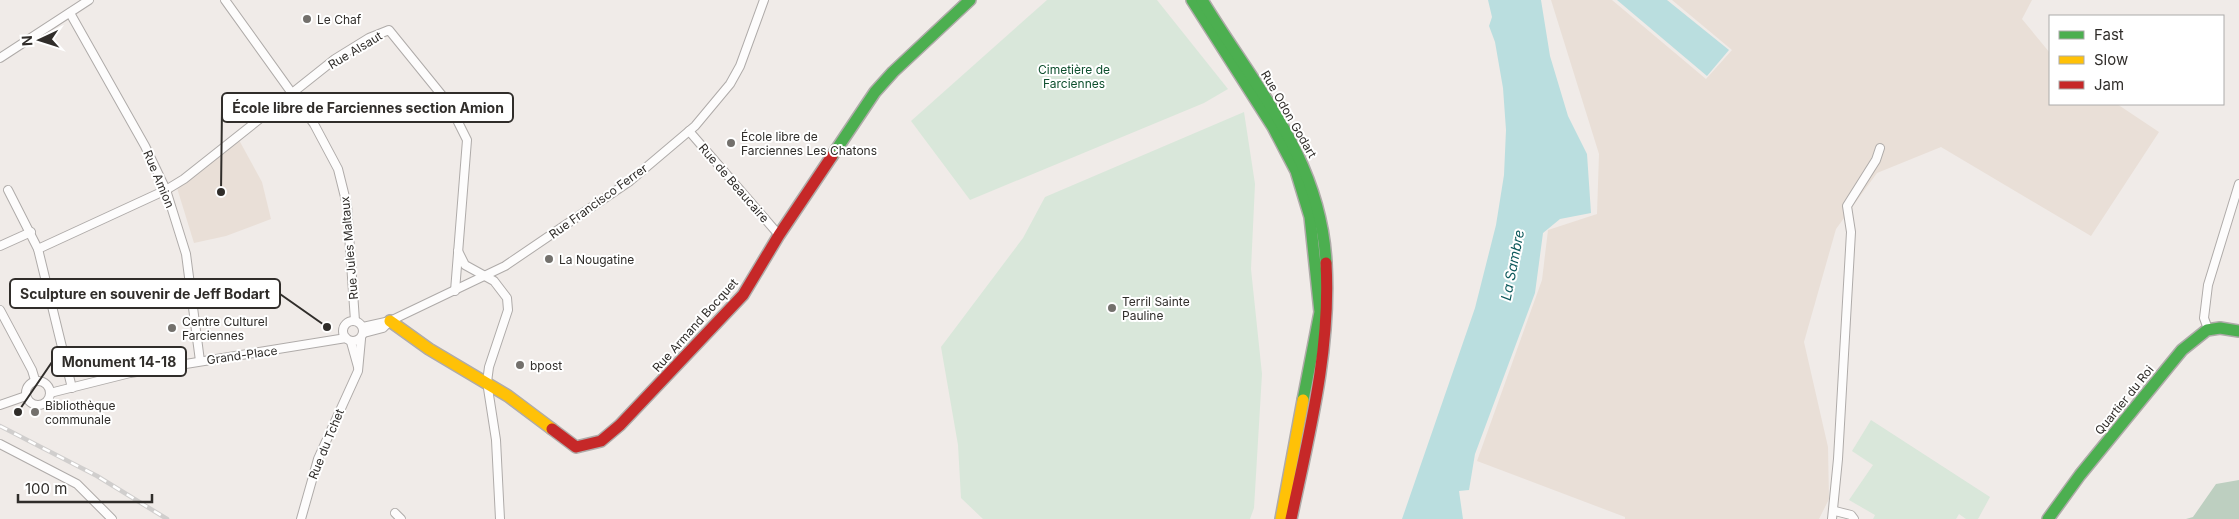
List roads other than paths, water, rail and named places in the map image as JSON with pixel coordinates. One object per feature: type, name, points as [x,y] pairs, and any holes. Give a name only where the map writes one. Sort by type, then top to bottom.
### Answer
[{"type":"street","points":[[0,58],[89,0]]},
{"type":"street","name":"Rue Jules Maltaux","points":[[224,0],[314,124],[338,169],[344,185],[347,205],[355,321]]},
{"type":"street","name":"Rue Francisco Ferrer","points":[[362,333],[390,322],[505,266],[630,181],[689,131],[730,84],[740,66],[764,0]]},
{"type":"street","name":"Rue Armand Bocquet","points":[[390,322],[402,332],[500,389],[576,447],[601,441],[653,392],[743,295],[779,235],[875,92],[893,72],[970,0]]},
{"type":"street","name":"Rue Odon Godart","points":[[1192,0],[1273,127],[1296,171],[1310,217],[1320,312],[1281,519]]},
{"type":"street","name":"Rue Odon Godart","points":[[1202,0],[1300,158],[1324,234],[1329,274],[1329,316],[1325,349],[1291,519]]},
{"type":"street","name":"Rue Amion","points":[[70,13],[144,146],[166,190],[186,254],[200,361]]},
{"type":"street","name":"Rue Alsaut","points":[[38,249],[166,190],[184,179],[335,59],[369,38],[389,30],[449,104],[467,140],[455,291]]},
{"type":"street","name":"Rue de Beaucaire","points":[[689,131],[779,235]]},
{"type":"street","points":[[1832,519],[1835,510],[1851,232],[1847,206],[1876,160],[1880,148]]},
{"type":"street","points":[[2239,184],[2208,285],[2204,318],[2208,329],[2214,326],[2239,331]]},
{"type":"street","points":[[8,190],[38,249],[72,388]]},
{"type":"street","points":[[0,246],[31,232]]},
{"type":"street","points":[[458,251],[466,265],[486,276],[500,288],[507,298],[508,310],[489,367],[487,382],[496,440],[500,519]]},
{"type":"street","points":[[0,310],[32,370],[35,380]]},
{"type":"street","points":[[358,371],[344,328],[348,323],[355,321],[362,333]]},
{"type":"street","name":"Quartier du Roi","points":[[2048,519],[2080,475],[2170,364],[2201,332],[2208,329]]},
{"type":"street","name":"Grand-Place","points":[[50,393],[130,374],[200,361],[348,340],[362,333]]},
{"type":"street","name":"Rue du Tchet","points":[[301,519],[318,459],[358,371],[362,333]]},
{"type":"street","points":[[35,380],[46,383],[50,393],[45,403],[37,405],[30,402],[26,396],[27,386],[35,380]]},
{"type":"street","points":[[0,405],[26,396]]},
{"type":"street","points":[[0,444],[77,484],[112,519]]},
{"type":"street","points":[[1835,510],[1851,515],[1854,519]]},
{"type":"water","name":"La Sambre","points":[[1488,0],[1541,0],[1550,56],[1568,116],[1587,154],[1591,213],[1560,219],[1543,233],[1535,293],[1475,454],[1469,490],[1459,491],[1463,519],[1402,519],[1475,308],[1496,225],[1504,175],[1506,130],[1503,88],[1495,42],[1489,26],[1492,17]]},
{"type":"water","points":[[1617,0],[1667,0],[1729,50],[1707,76]]},
{"type":"railway","points":[[0,426],[97,476],[167,519]]},
{"type":"place","name":"Le Chaf","points":[[307,19]]},
{"type":"place","name":"École libre de Farciennes Les Chatons","points":[[731,143]]},
{"type":"place","name":"École libre de Farciennes section Amion","points":[[221,192]]},
{"type":"place","name":"La Nougatine","points":[[549,259]]},
{"type":"place","name":"Terril Sainte Pauline","points":[[1112,308]]},
{"type":"place","name":"Sculpture en souvenir de Jeff Bodart","points":[[327,327]]},
{"type":"place","name":"Centre Culturel Farciennes","points":[[172,328]]},
{"type":"place","name":"bpost","points":[[520,365]]},
{"type":"place","name":"Monument 14-18","points":[[18,412]]},
{"type":"place","name":"Bibliothèque communale","points":[[35,412]]},
{"type":"park label","name":"Cimetière de Farciennes","points":[[1074,76]]}]
